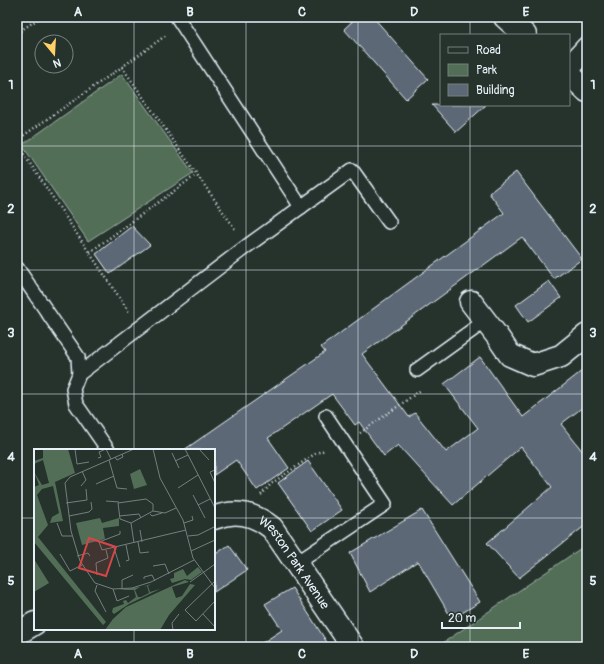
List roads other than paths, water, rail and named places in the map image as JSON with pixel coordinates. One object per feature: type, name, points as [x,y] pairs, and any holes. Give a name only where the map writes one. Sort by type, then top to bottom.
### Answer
[{"type":"street","points":[[505,17],[524,34]]},
{"type":"street","points":[[570,67],[587,48]]},
{"type":"street","points":[[570,75],[587,91]]},
{"type":"street","points":[[471,302],[510,356],[533,365],[561,356],[587,335]]},
{"type":"street","name":"Weston Park Avenue","points":[[215,518],[234,513],[244,514],[252,516],[272,528],[353,647]]},
{"type":"lane","points":[[179,21],[301,207]]},
{"type":"lane","points":[[79,374],[247,246],[352,170],[389,222]]},
{"type":"lane","points":[[17,268],[78,357],[79,374],[73,389],[76,404],[107,449]]},
{"type":"lane","points":[[417,370],[486,321]]},
{"type":"lane","points":[[296,563],[385,504],[326,416]]}]
